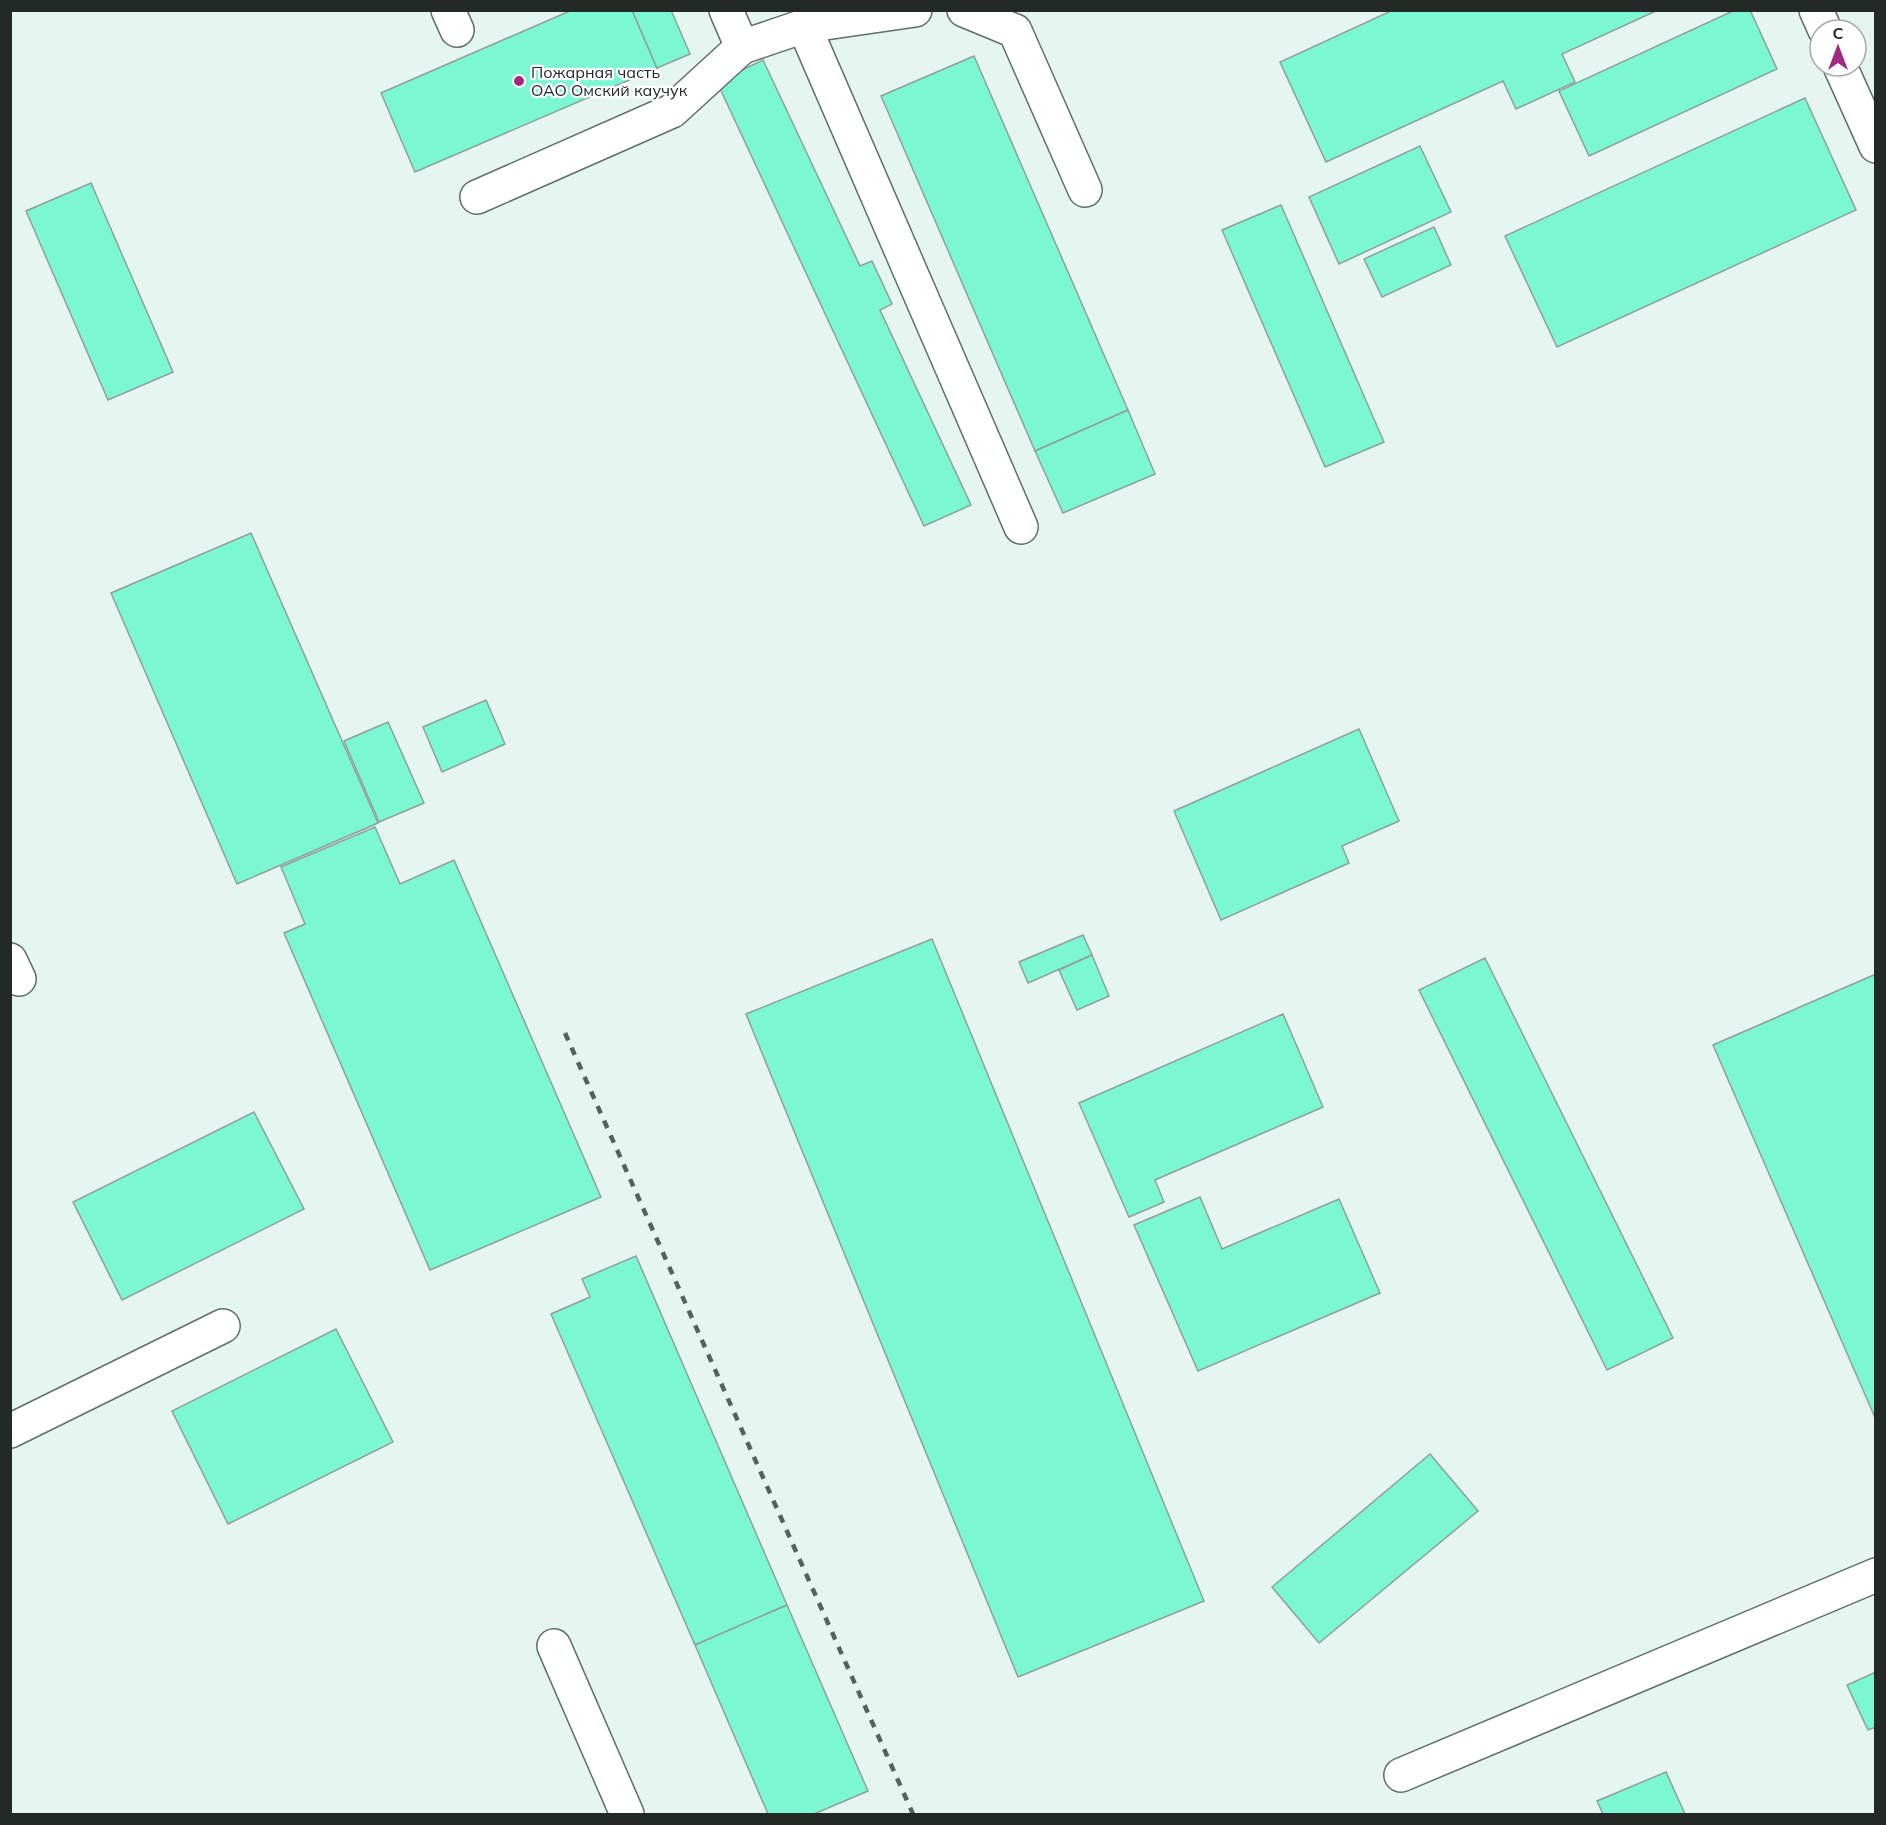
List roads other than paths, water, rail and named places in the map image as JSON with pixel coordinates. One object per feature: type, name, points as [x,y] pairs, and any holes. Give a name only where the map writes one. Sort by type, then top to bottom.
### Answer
[{"type":"street","points":[[726,10],[742,47]]},
{"type":"street","points":[[477,198],[672,111],[742,47],[804,26],[915,10]]},
{"type":"street","points":[[964,10],[1015,31],[1085,190]]},
{"type":"street","points":[[804,26],[1021,527]]},
{"type":"street","points":[[1845,78],[1875,146]]},
{"type":"street","points":[[10,1431],[222,1326]]},
{"type":"street","points":[[1401,1774],[1875,1575]]},
{"type":"street","points":[[554,1646],[627,1815]]},
{"type":"railway","points":[[565,1033],[913,1814]]},
{"type":"place","name":"Пожарная часть ОАО Омский каучук","points":[[519,81]]}]
